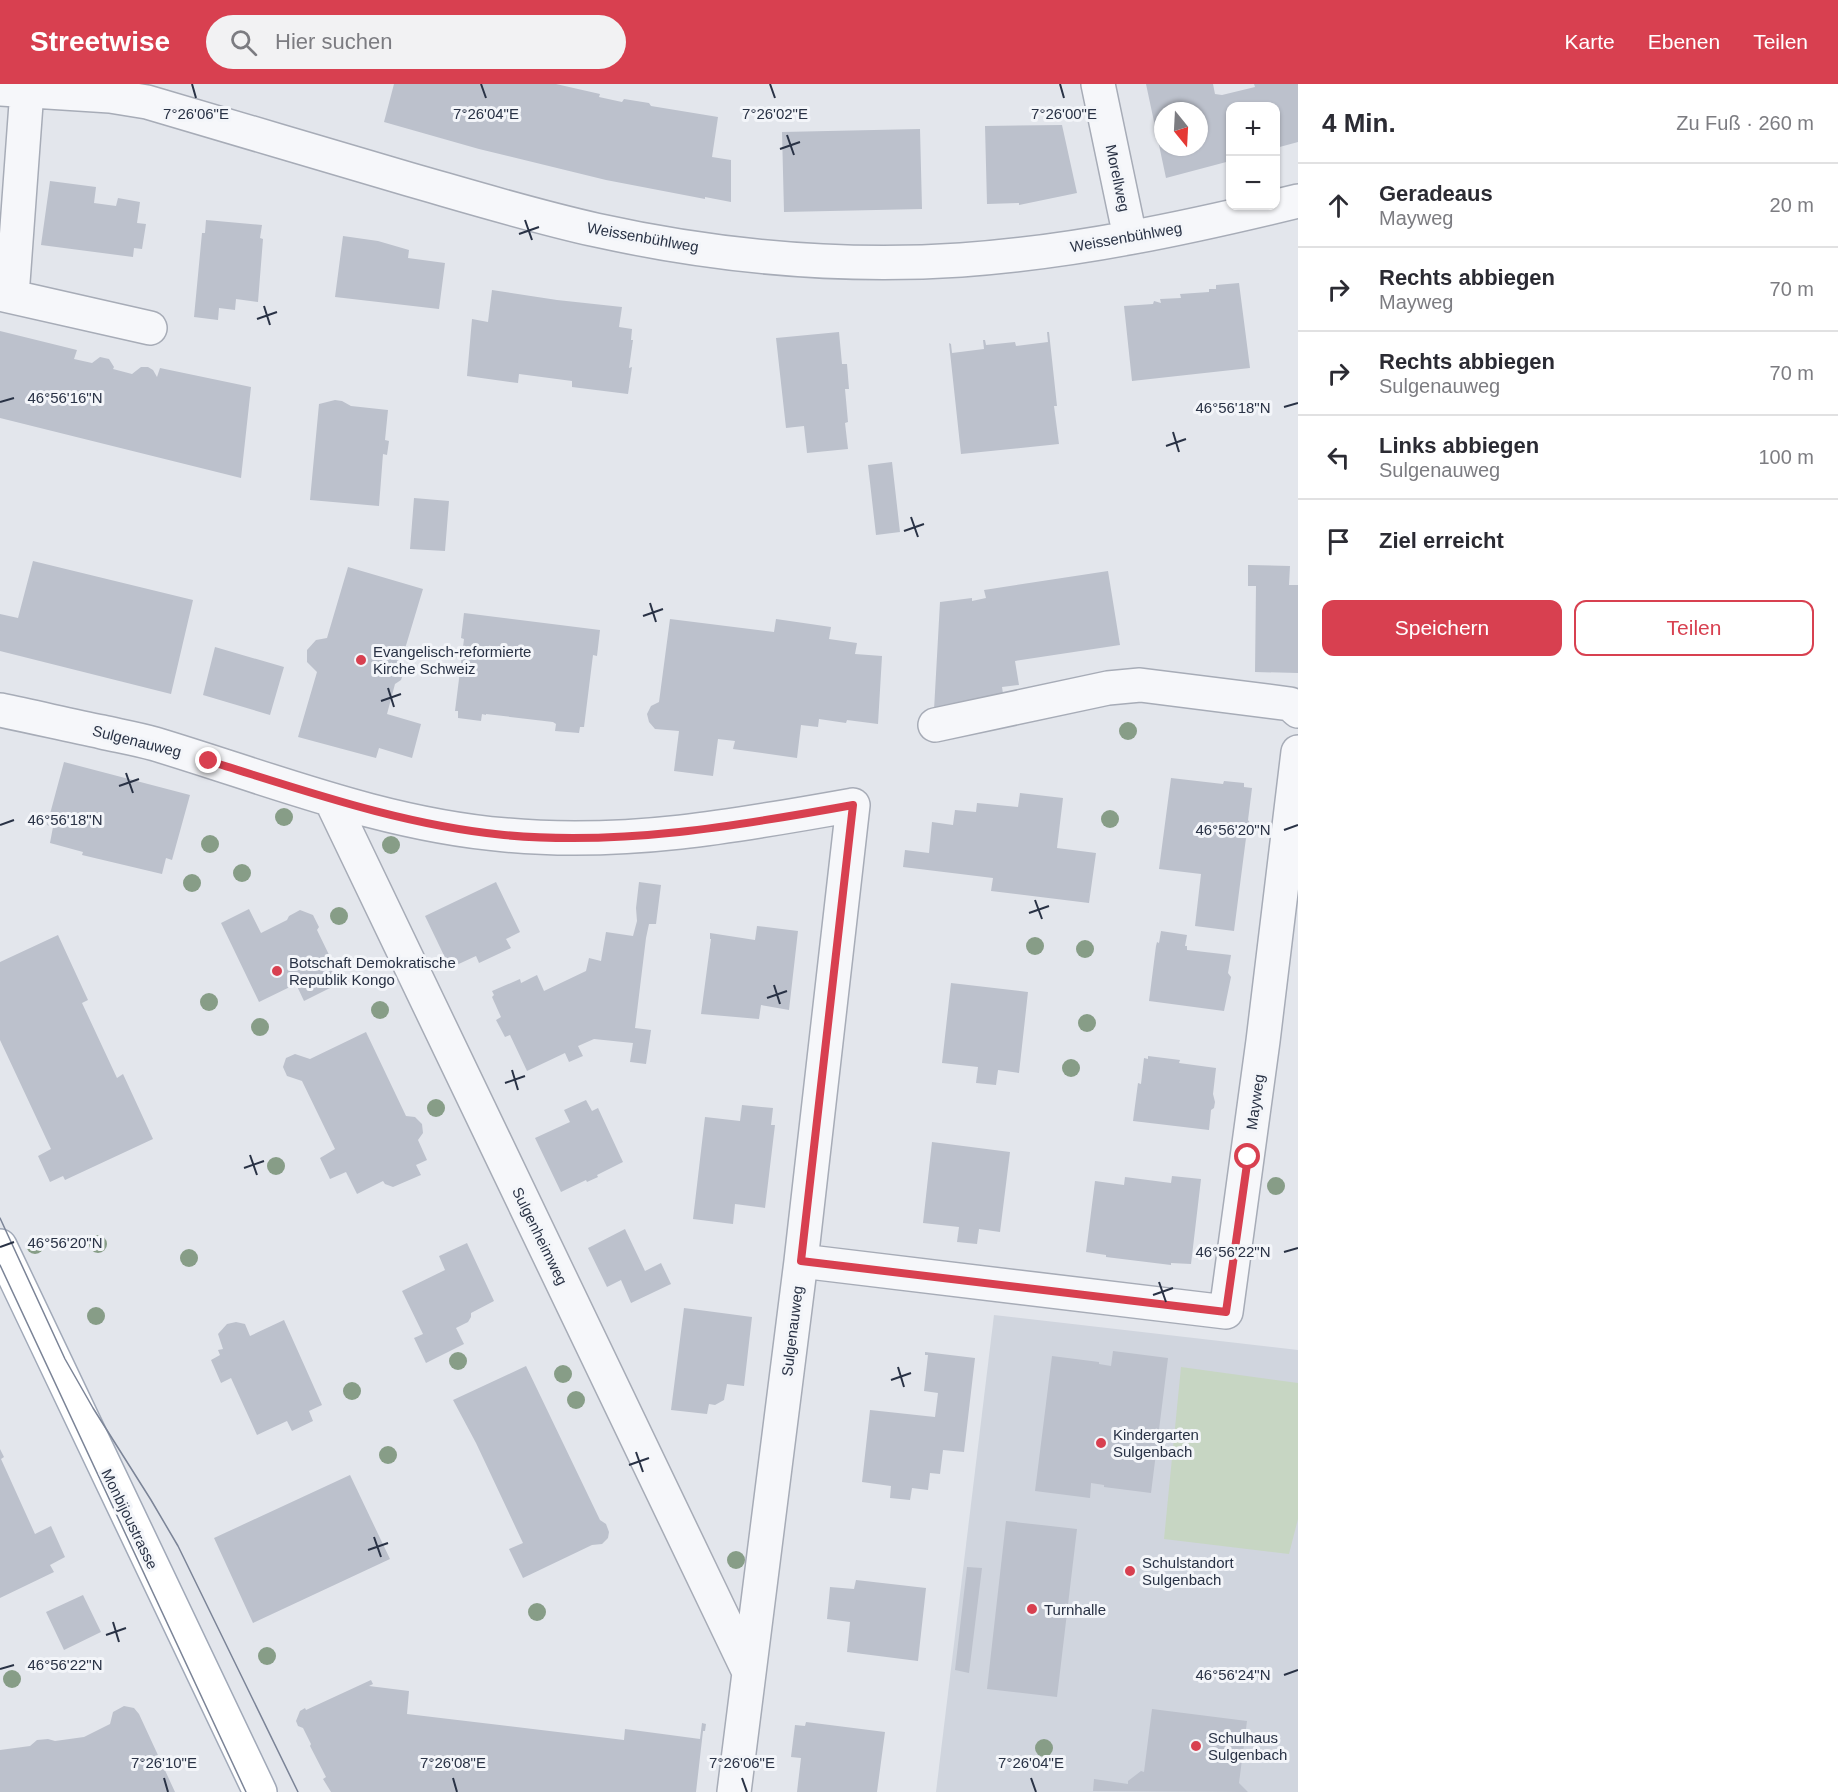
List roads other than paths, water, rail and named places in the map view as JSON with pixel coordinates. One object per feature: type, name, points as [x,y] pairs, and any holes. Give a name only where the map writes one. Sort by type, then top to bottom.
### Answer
[{"type":"main road","name":"Monbijoustrasse","points":[[0,1246],[260,1792]]},
{"type":"street","name":"Morellweg","points":[[1098,84],[1130,237]]},
{"type":"street","name":"Weissenbühlweg","points":[[13,90],[110,96],[148,93],[521,212],[598,230],[681,245],[811,259],[961,260],[1023,253],[1178,229],[1298,201]]},
{"type":"street","points":[[13,90],[6,295],[150,328]]},
{"type":"street","points":[[935,725],[1108,688],[1140,685],[1290,704],[1298,711]]},
{"type":"street","name":"Sulgenauweg","points":[[0,710],[152,743],[381,814],[505,835],[597,838],[704,831],[853,805],[801,1261],[734,1792]]},
{"type":"street","name":"Mayweg","points":[[801,1261],[1226,1312],[1263,1041],[1298,752]]},
{"type":"street","name":"Sulgenheimweg","points":[[331,800],[749,1672]]},
{"type":"tram line","points":[[0,1218],[65,1359],[178,1546],[298,1792]]},
{"type":"tram line","points":[[0,1265],[246,1792]]},
{"type":"place","name":"Evangelisch-reformierte Kirche Schweiz","points":[[361,660]]},
{"type":"place","name":"Botschaft Demokratische Republik Kongo","points":[[277,971]]},
{"type":"place","name":"Kindergarten Sulgenbach","points":[[1101,1443]]},
{"type":"place","name":"Schulstandort Sulgenbach","points":[[1130,1571]]},
{"type":"place","name":"Turnhalle","points":[[1032,1609]]},
{"type":"place","name":"Schulhaus Sulgenbach","points":[[1196,1746]]}]
